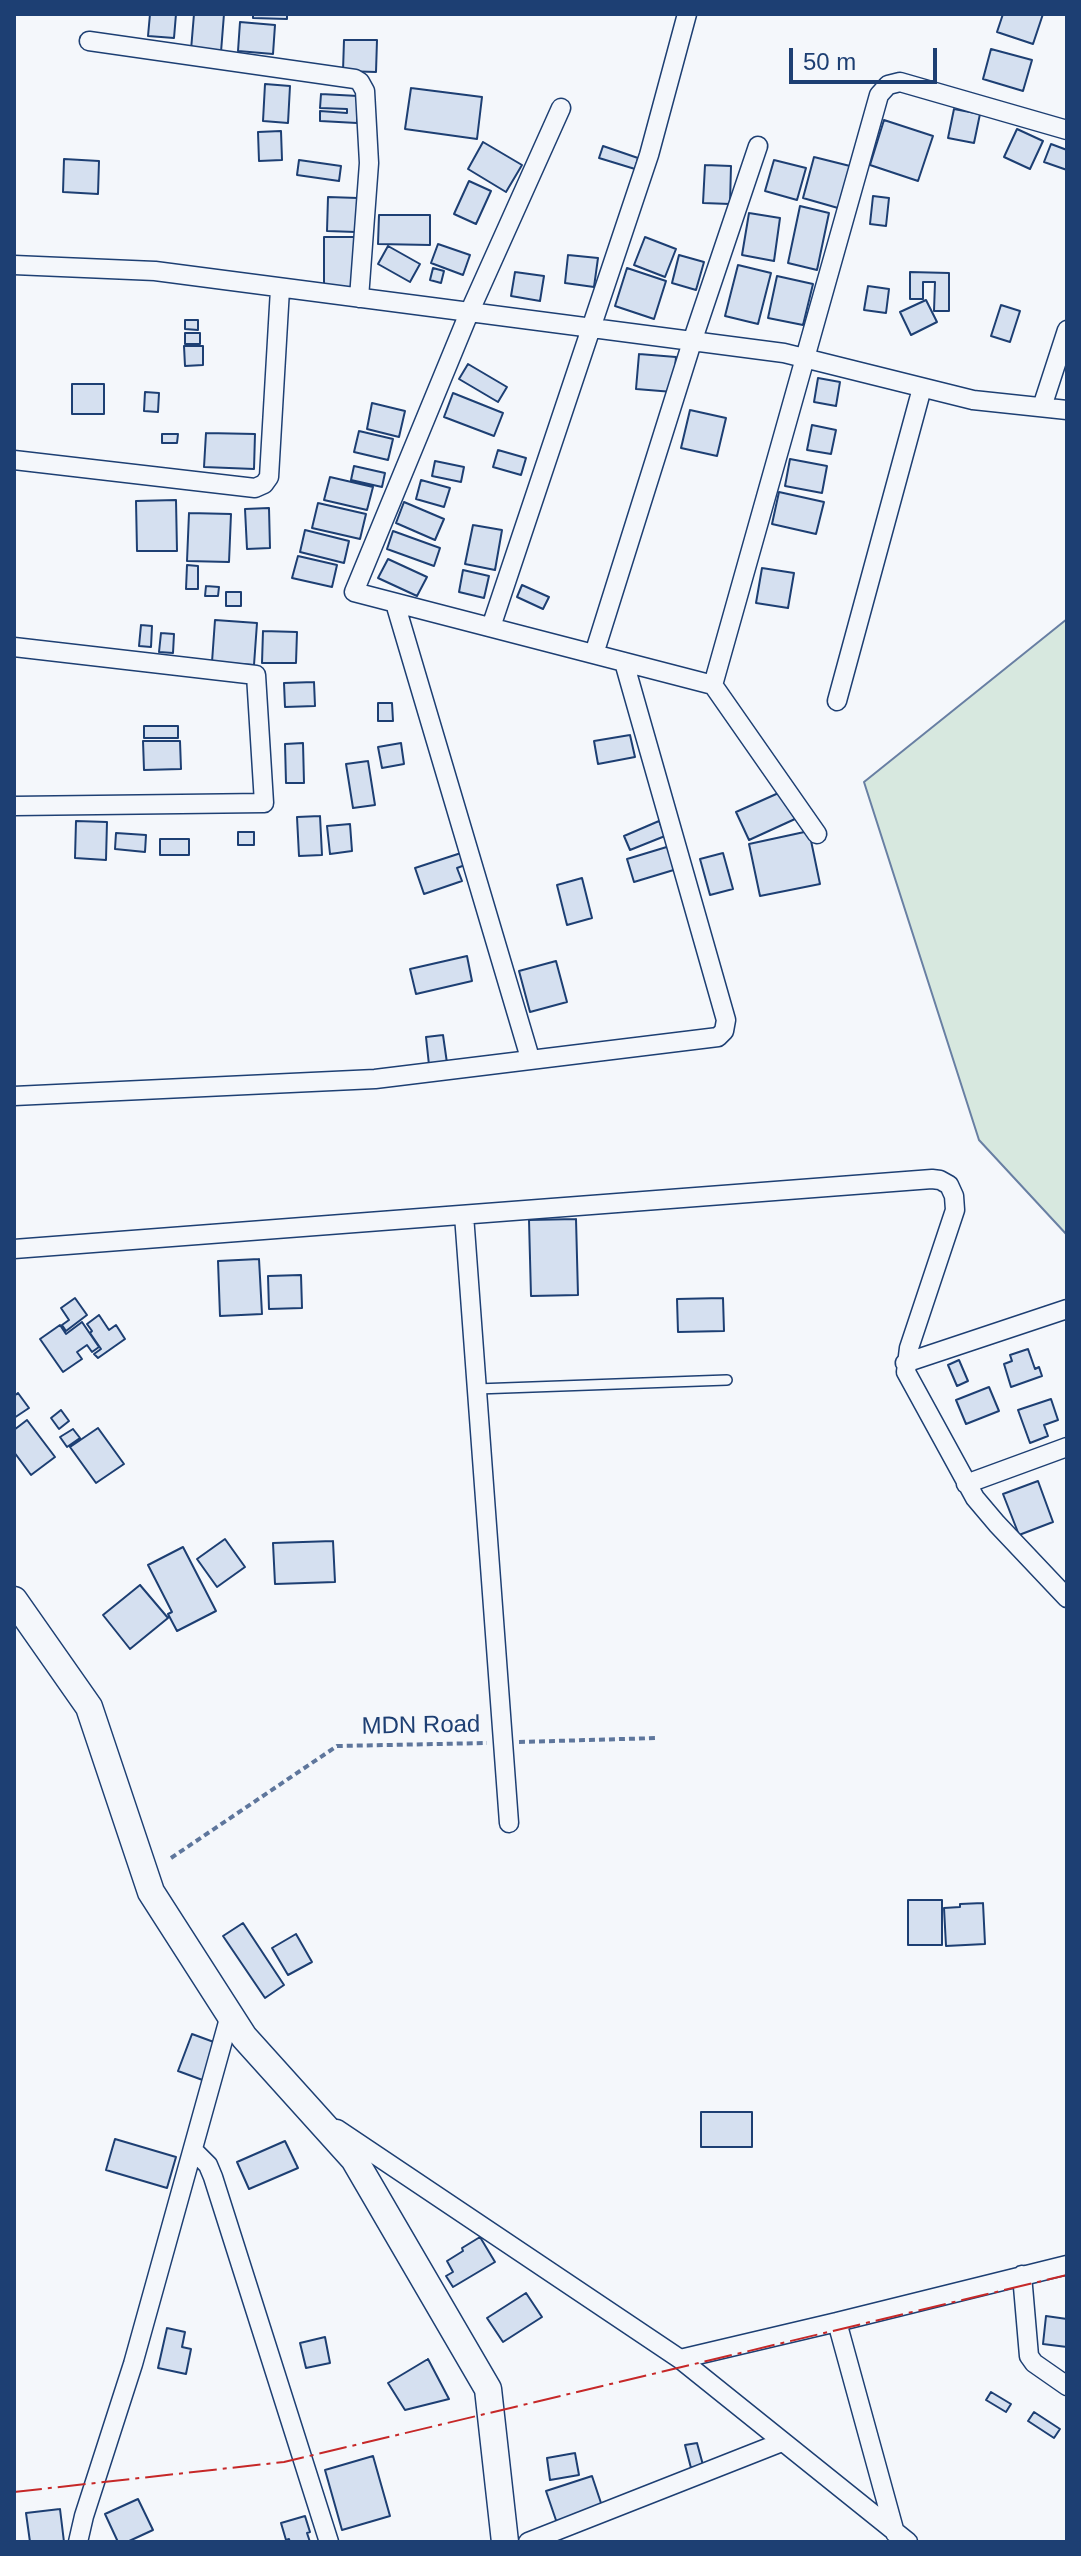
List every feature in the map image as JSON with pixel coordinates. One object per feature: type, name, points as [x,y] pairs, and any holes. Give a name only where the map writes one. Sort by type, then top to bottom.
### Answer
[{"type":"main road","points":[[14,1600],[89,1707],[151,1892],[244,2037],[354,2159],[488,2389],[505,2542]]},
{"type":"street","points":[[491,627],[649,155],[687,14]]},
{"type":"street","points":[[89,41],[360,82],[365,91],[369,163],[359,298]]},
{"type":"street","points":[[713,685],[879,95],[888,85],[900,82],[1067,130]]},
{"type":"street","points":[[561,108],[469,313],[354,592],[713,685],[817,834]]},
{"type":"street","points":[[594,654],[692,342],[758,146]]},
{"type":"street","points":[[14,265],[155,271],[784,353],[973,400],[1067,410]]},
{"type":"street","points":[[14,460],[255,488],[264,484],[269,477],[280,289]]},
{"type":"street","points":[[1042,407],[1067,330]]},
{"type":"street","points":[[837,701],[922,388]]},
{"type":"street","points":[[395,603],[530,1058]]},
{"type":"street","points":[[14,647],[256,675],[264,803],[14,806]]},
{"type":"street","points":[[14,1096],[375,1079],[718,1037],[724,1031],[726,1020],[624,662]]},
{"type":"street","points":[[14,1249],[940,1180],[949,1185],[955,1210],[905,1363],[908,1380],[966,1484],[997,1524],[1067,1598]]},
{"type":"street","points":[[464,1215],[509,1823]]},
{"type":"street","points":[[905,1363],[1067,1309]]},
{"type":"street","points":[[966,1484],[1067,1447]]},
{"type":"street","points":[[78,2542],[133,2364],[230,2015]]},
{"type":"street","points":[[312,2112],[680,2359],[901,2537]]},
{"type":"street","points":[[193,2150],[208,2165],[213,2177],[329,2542]]},
{"type":"street","points":[[680,2359],[1067,2265]]},
{"type":"street","points":[[1022,2275],[1029,2356],[1067,2386]]},
{"type":"street","points":[[837,2322],[901,2537]]},
{"type":"street","points":[[528,2542],[782,2442]]},
{"type":"lane","points":[[477,1389],[727,1380]]},
{"type":"path","name":"MDN Road","points":[[171,1858],[337,1746],[658,1738]]},
{"type":"shaded area","points":[[1067,619],[1067,1235],[979,1140],[864,782]]},
{"type":"building","points":[[150,14],[176,14],[174,38],[148,36]]},
{"type":"building","points":[[194,14],[224,14],[221,52],[191,50]]},
{"type":"building","points":[[253,14],[287,14],[287,19],[253,18]]},
{"type":"building","points":[[1003,14],[1043,14],[1033,44],[997,32]]},
{"type":"building","points":[[240,22],[275,25],[273,54],[238,51]]},
{"type":"building","points":[[344,40],[377,40],[376,72],[343,71]]},
{"type":"building","points":[[991,49],[1032,60],[1023,91],[983,79]]},
{"type":"building","points":[[265,84],[290,86],[288,123],[263,121]]},
{"type":"building","points":[[411,88],[482,97],[477,139],[405,129]]},
{"type":"building","points":[[321,94],[358,96],[357,123],[320,121],[320,111],[347,113],[347,109],[320,108]]},
{"type":"building","points":[[954,109],[980,114],[974,143],[948,138]]},
{"type":"building","points":[[884,120],[933,136],[918,181],[870,165]]},
{"type":"building","points":[[1017,129],[1043,141],[1030,169],[1004,157]]},
{"type":"building","points":[[281,131],[282,160],[259,161],[258,132]]},
{"type":"building","points":[[483,142],[522,165],[506,192],[468,169]]},
{"type":"building","points":[[1051,144],[1067,150],[1067,170],[1044,162]]},
{"type":"building","points":[[603,146],[638,158],[635,169],[599,158]]},
{"type":"building","points":[[814,157],[850,166],[838,208],[803,198]]},
{"type":"building","points":[[64,159],[99,161],[98,194],[63,192]]},
{"type":"building","points":[[299,160],[341,166],[339,181],[297,175]]},
{"type":"building","points":[[774,160],[806,168],[797,200],[765,191]]},
{"type":"building","points":[[705,165],[731,166],[730,204],[703,203]]},
{"type":"building","points":[[469,181],[491,191],[476,224],[454,214]]},
{"type":"building","points":[[873,196],[889,198],[886,226],[870,224]]},
{"type":"building","points":[[328,197],[358,198],[356,232],[327,231]]},
{"type":"building","points":[[800,206],[829,213],[817,270],[788,263]]},
{"type":"building","points":[[749,213],[780,218],[774,261],[742,255]]},
{"type":"building","points":[[379,215],[430,215],[430,245],[378,244]]},
{"type":"building","points":[[324,237],[357,237],[357,287],[324,287]]},
{"type":"building","points":[[645,237],[676,249],[665,277],[634,265]]},
{"type":"building","points":[[438,244],[470,255],[463,275],[431,263]]},
{"type":"building","points":[[388,246],[420,264],[410,282],[378,264]]},
{"type":"building","points":[[568,255],[598,258],[594,287],[565,283]]},
{"type":"building","points":[[679,255],[704,262],[696,290],[672,283]]},
{"type":"building","points":[[738,265],[771,273],[758,324],[725,316]]},
{"type":"building","points":[[433,268],[444,271],[441,283],[430,280]]},
{"type":"building","points":[[627,268],[666,281],[654,319],[615,306]]},
{"type":"building","points":[[515,272],[544,276],[540,301],[511,296]]},
{"type":"building","points":[[910,272],[949,273],[949,311],[934,311],[935,282],[923,282],[923,299],[910,299]]},
{"type":"building","points":[[777,276],[813,284],[803,325],[768,318]]},
{"type":"building","points":[[868,286],[889,289],[886,313],[864,310]]},
{"type":"building","points":[[926,300],[937,322],[911,335],[900,312]]},
{"type":"building","points":[[1001,305],[1020,311],[1010,342],[991,336]]},
{"type":"building","points":[[185,320],[198,320],[198,330],[185,329]]},
{"type":"building","points":[[185,333],[200,333],[200,344],[185,344]]},
{"type":"building","points":[[184,346],[203,346],[203,365],[185,366]]},
{"type":"building","points":[[639,354],[676,357],[673,392],[636,389]]},
{"type":"building","points":[[468,364],[507,387],[498,402],[459,379]]},
{"type":"building","points":[[818,378],[840,382],[836,406],[814,402]]},
{"type":"building","points":[[72,384],[104,384],[104,414],[72,414]]},
{"type":"building","points":[[145,392],[159,393],[158,412],[144,411]]},
{"type":"building","points":[[453,393],[503,413],[494,436],[444,417]]},
{"type":"building","points":[[372,403],[405,411],[399,437],[367,429]]},
{"type":"building","points":[[690,410],[726,418],[717,456],[681,448]]},
{"type":"building","points":[[812,425],[836,430],[831,454],[807,450]]},
{"type":"building","points":[[359,431],[393,439],[388,460],[354,452]]},
{"type":"building","points":[[206,433],[255,434],[254,469],[204,467]]},
{"type":"building","points":[[162,434],[178,434],[177,443],[162,443]]},
{"type":"building","points":[[498,450],[526,458],[521,475],[493,467]]},
{"type":"building","points":[[790,459],[827,466],[822,493],[785,486]]},
{"type":"building","points":[[435,461],[464,467],[461,482],[432,476]]},
{"type":"building","points":[[354,466],[385,473],[382,487],[351,480]]},
{"type":"building","points":[[330,477],[373,487],[367,510],[324,500]]},
{"type":"building","points":[[421,480],[450,488],[444,507],[416,499]]},
{"type":"building","points":[[779,492],[824,502],[816,534],[772,524]]},
{"type":"building","points":[[176,500],[177,551],[137,551],[136,501]]},
{"type":"building","points":[[404,502],[444,519],[435,540],[396,523]]},
{"type":"building","points":[[318,503],[366,514],[360,539],[312,528]]},
{"type":"building","points":[[269,508],[270,548],[247,549],[245,509]]},
{"type":"building","points":[[189,513],[231,514],[229,562],[187,561]]},
{"type":"building","points":[[473,525],[502,530],[495,570],[465,564]]},
{"type":"building","points":[[305,530],[349,541],[344,563],[300,552]]},
{"type":"building","points":[[393,531],[440,548],[434,566],[387,549]]},
{"type":"building","points":[[298,556],[337,565],[332,587],[292,578]]},
{"type":"building","points":[[388,559],[427,577],[417,596],[378,578]]},
{"type":"building","points":[[187,565],[198,566],[198,589],[186,589]]},
{"type":"building","points":[[762,568],[794,573],[788,608],[756,603]]},
{"type":"building","points":[[463,570],[489,576],[484,598],[459,592]]},
{"type":"building","points":[[522,585],[549,597],[543,609],[517,597]]},
{"type":"building","points":[[206,586],[219,587],[218,596],[205,596]]},
{"type":"building","points":[[226,592],[241,592],[241,606],[226,606]]},
{"type":"building","points":[[215,620],[257,623],[254,665],[212,662]]},
{"type":"building","points":[[141,625],[152,626],[151,647],[139,646]]},
{"type":"building","points":[[263,631],[297,632],[296,663],[262,663]]},
{"type":"building","points":[[161,633],[174,634],[173,653],[159,652]]},
{"type":"building","points":[[314,682],[315,706],[285,707],[284,683]]},
{"type":"building","points":[[378,703],[392,703],[393,721],[378,721]]},
{"type":"building","points":[[144,726],[178,726],[178,738],[144,738]]},
{"type":"building","points":[[630,735],[635,757],[598,764],[594,741]]},
{"type":"building","points":[[143,741],[180,741],[181,769],[144,770]]},
{"type":"building","points":[[303,743],[304,783],[286,783],[285,744]]},
{"type":"building","points":[[401,743],[404,764],[382,768],[378,747]]},
{"type":"building","points":[[368,761],[375,805],[353,808],[346,764]]},
{"type":"building","points":[[783,791],[795,819],[749,840],[736,812]]},
{"type":"building","points":[[320,816],[322,855],[299,856],[297,817]]},
{"type":"building","points":[[76,821],[107,822],[106,860],[75,858]]},
{"type":"building","points":[[659,821],[665,836],[630,850],[624,836]]},
{"type":"building","points":[[350,824],[352,851],[330,854],[327,826]]},
{"type":"building","points":[[809,831],[820,884],[760,896],[749,844]]},
{"type":"building","points":[[238,832],[254,832],[254,845],[238,845]]},
{"type":"building","points":[[116,833],[146,835],[145,852],[115,849]]},
{"type":"building","points":[[160,839],[189,839],[189,855],[160,855]]},
{"type":"building","points":[[670,846],[677,869],[634,882],[627,859]]},
{"type":"building","points":[[461,853],[465,865],[457,868],[462,881],[424,894],[415,868]]},
{"type":"building","points":[[723,853],[733,889],[710,895],[700,859]]},
{"type":"building","points":[[582,878],[592,918],[567,925],[557,885]]},
{"type":"building","points":[[467,956],[472,981],[416,994],[410,969]]},
{"type":"building","points":[[556,961],[567,1002],[530,1012],[519,971]]},
{"type":"building","points":[[443,1035],[447,1063],[429,1065],[426,1037]]},
{"type":"building","points":[[576,1219],[578,1295],[531,1296],[529,1220]]},
{"type":"building","points":[[259,1259],[262,1314],[220,1316],[218,1261]]},
{"type":"building","points":[[301,1275],[302,1308],[269,1309],[268,1276]]},
{"type":"building","points":[[75,1298],[87,1315],[66,1331],[62,1325],[69,1320],[61,1308]]},
{"type":"building","points":[[723,1298],[724,1331],[678,1332],[677,1299]]},
{"type":"building","points":[[99,1315],[109,1330],[116,1325],[125,1339],[98,1358],[94,1354],[101,1349],[87,1324]]},
{"type":"building","points":[[82,1322],[99,1347],[92,1352],[87,1345],[77,1352],[82,1359],[63,1372],[40,1339],[60,1325],[66,1334]]},
{"type":"building","points":[[1028,1349],[1035,1369],[1039,1367],[1042,1376],[1011,1387],[1004,1364],[1012,1361],[1010,1355]]},
{"type":"building","points":[[959,1360],[968,1381],[957,1386],[948,1365]]},
{"type":"building","points":[[989,1387],[999,1411],[966,1424],[956,1400]]},
{"type":"building","points":[[18,1393],[29,1408],[14,1418],[14,1396]]},
{"type":"building","points":[[1051,1399],[1058,1420],[1044,1425],[1048,1436],[1030,1443],[1018,1410]]},
{"type":"building","points":[[61,1410],[69,1421],[59,1429],[51,1418]]},
{"type":"building","points":[[27,1420],[55,1457],[31,1475],[14,1452],[14,1430]]},
{"type":"building","points":[[98,1428],[124,1464],[96,1483],[70,1447]]},
{"type":"building","points":[[73,1429],[80,1438],[67,1447],[60,1437]]},
{"type":"building","points":[[1038,1481],[1053,1522],[1019,1535],[1003,1494]]},
{"type":"building","points":[[225,1539],[245,1567],[217,1587],[197,1559]]},
{"type":"building","points":[[333,1541],[335,1582],[275,1584],[273,1543]]},
{"type":"building","points":[[183,1547],[216,1611],[177,1631],[168,1614],[172,1612],[148,1565]]},
{"type":"building","points":[[140,1585],[168,1618],[130,1649],[103,1615]]},
{"type":"building","points":[[908,1900],[942,1900],[942,1945],[908,1945]]},
{"type":"building","points":[[983,1903],[985,1944],[946,1946],[944,1908]]},
{"type":"building","points":[[243,1923],[284,1985],[265,1998],[223,1936]]},
{"type":"building","points":[[296,1934],[312,1962],[288,1975],[272,1948]]},
{"type":"building","points":[[192,2034],[222,2045],[208,2082],[178,2071]]},
{"type":"building","points":[[701,2112],[752,2112],[752,2147],[701,2147]]},
{"type":"building","points":[[115,2139],[176,2157],[167,2188],[106,2170]]},
{"type":"building","points":[[285,2141],[298,2168],[249,2189],[237,2162]]},
{"type":"building","points":[[480,2237],[495,2262],[453,2287],[446,2276],[453,2272],[447,2261]]},
{"type":"building","points":[[526,2293],[542,2317],[503,2342],[487,2318]]},
{"type":"building","points":[[1046,2316],[1067,2319],[1067,2347],[1043,2344]]},
{"type":"building","points":[[167,2328],[185,2332],[182,2347],[191,2349],[186,2374],[158,2368]]},
{"type":"building","points":[[325,2337],[330,2363],[306,2368],[300,2343]]},
{"type":"building","points":[[428,2359],[449,2399],[405,2410],[388,2383]]},
{"type":"building","points":[[991,2392],[1011,2404],[1006,2412],[986,2400]]},
{"type":"building","points":[[1034,2412],[1060,2429],[1054,2438],[1028,2421]]},
{"type":"building","points":[[697,2443],[703,2465],[691,2468],[685,2445]]},
{"type":"building","points":[[575,2453],[579,2475],[550,2480],[547,2458]]},
{"type":"building","points":[[373,2456],[390,2516],[342,2530],[325,2470]]},
{"type":"building","points":[[592,2476],[603,2509],[559,2529],[546,2491]]},
{"type":"building","points":[[138,2499],[153,2530],[127,2542],[118,2542],[105,2514]]},
{"type":"building","points":[[60,2509],[64,2542],[30,2542],[26,2513]]},
{"type":"building","points":[[305,2516],[310,2542],[286,2540],[281,2523]]},
{"type":"power","points":[[14,2492],[284,2462],[1067,2275]]}]
